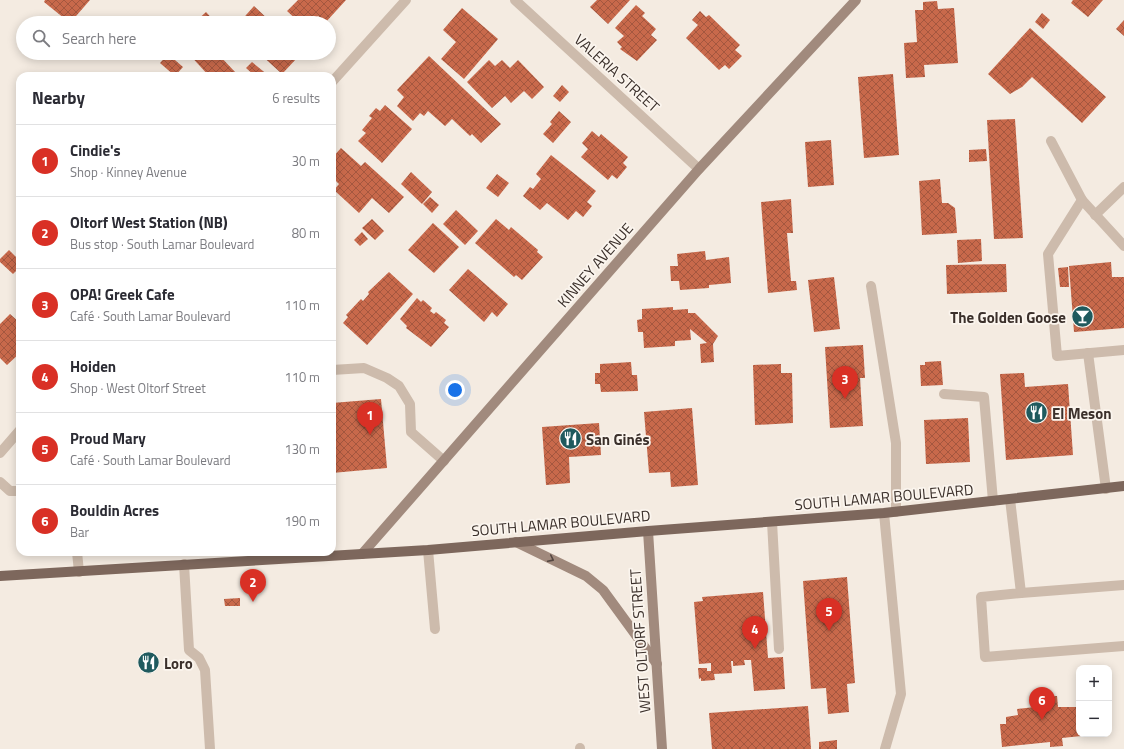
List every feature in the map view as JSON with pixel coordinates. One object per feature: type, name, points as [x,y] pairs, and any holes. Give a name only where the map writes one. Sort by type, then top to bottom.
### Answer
[{"type":"main road","name":"SOUTH LAMAR BOULEVARD","points":[[336,555],[428,550],[648,530],[884,514],[1124,486]]},
{"type":"main road","name":"SOUTH LAMAR BOULEVARD","points":[[0,576],[326,556]]},
{"type":"street","points":[[336,78],[406,0]]},
{"type":"street","name":"VALERIA STREET","points":[[515,0],[699,169]]},
{"type":"street","name":"KINNEY AVENUE","points":[[362,554],[699,169],[856,0]]},
{"type":"street","points":[[1051,141],[1082,200],[1124,246]]},
{"type":"street","points":[[1096,215],[1124,186]]},
{"type":"street","points":[[1082,200],[1048,254],[1057,356],[1124,350]]},
{"type":"street","points":[[871,286],[896,443],[896,512]]},
{"type":"street","points":[[1088,353],[1106,488]]},
{"type":"street","points":[[336,370],[364,368],[399,386],[410,404],[411,432],[444,461]]},
{"type":"street","points":[[944,394],[984,397],[993,501]]},
{"type":"street","points":[[0,453],[16,435]]},
{"type":"street","points":[[0,482],[10,491],[16,491]]},
{"type":"street","points":[[1010,500],[1021,593]]},
{"type":"street","points":[[884,514],[901,694],[885,749]]},
{"type":"street","points":[[772,522],[779,649]]},
{"type":"street","name":"WEST OLTORF STREET","points":[[648,530],[662,749]]},
{"type":"street","points":[[516,542],[586,576],[603,590],[657,664]]},
{"type":"street","points":[[428,550],[435,630]]},
{"type":"street","points":[[77,556],[79,572]]},
{"type":"street","points":[[184,564],[189,650],[199,658],[205,670],[210,749]]},
{"type":"street","points":[[1124,585],[981,597],[985,657],[1124,646]]},
{"type":"building","points":[[45,0],[90,0],[76,16],[61,16],[44,2]]},
{"type":"building","points":[[298,0],[346,0],[331,16],[292,16],[287,11]]},
{"type":"building","points":[[597,0],[630,0],[608,24],[590,7]]},
{"type":"building","points":[[1073,0],[1103,0],[1088,17],[1071,3]]},
{"type":"building","points":[[937,1],[938,9],[954,8],[958,63],[924,65],[925,77],[906,78],[904,43],[917,42],[915,10],[923,10],[923,2]]},
{"type":"building","points":[[636,5],[645,13],[642,16],[656,29],[651,35],[657,40],[637,61],[620,49],[622,47],[617,42],[624,36],[615,28]]},
{"type":"building","points":[[254,6],[265,16],[245,16]]},
{"type":"building","points":[[462,8],[498,39],[464,79],[441,59],[456,42],[443,30]]},
{"type":"building","points":[[700,11],[706,17],[709,15],[740,45],[735,50],[742,56],[729,69],[725,65],[719,70],[686,38],[698,25],[692,20]]},
{"type":"building","points":[[206,12],[210,16],[202,16]]},
{"type":"building","points":[[1042,13],[1050,20],[1043,29],[1035,22]]},
{"type":"building","points":[[1124,20],[1124,36],[1116,29]]},
{"type":"building","points":[[1030,28],[1106,97],[1082,123],[1032,77],[1022,87],[1010,94],[988,74]]},
{"type":"building","points":[[429,56],[501,124],[481,143],[472,134],[470,136],[452,119],[445,126],[428,111],[424,116],[420,113],[413,121],[397,106],[404,97],[397,90]]},
{"type":"building","points":[[163,60],[175,60],[183,67],[179,72],[170,72],[160,63]]},
{"type":"building","points":[[194,60],[224,60],[235,72],[205,72]]},
{"type":"building","points":[[267,60],[295,60],[284,72],[280,72]]},
{"type":"building","points":[[489,60],[495,66],[502,60],[510,68],[518,60],[544,87],[532,99],[524,91],[511,103],[505,96],[492,108],[467,82]]},
{"type":"building","points":[[252,62],[264,72],[250,72],[246,68]]},
{"type":"building","points":[[893,74],[899,155],[864,158],[858,77]]},
{"type":"building","points":[[562,85],[569,92],[560,102],[553,96]]},
{"type":"building","points":[[385,105],[412,129],[382,163],[358,141],[366,133],[362,130],[372,118],[369,116],[376,108],[380,111]]},
{"type":"building","points":[[559,111],[571,122],[553,143],[543,134],[552,124],[550,122]]},
{"type":"building","points":[[1015,119],[1023,238],[994,239],[987,120]]},
{"type":"building","points":[[592,131],[599,137],[601,134],[628,157],[623,163],[627,167],[617,179],[612,175],[608,180],[581,157],[588,149],[582,143]]},
{"type":"building","points":[[831,140],[834,185],[808,187],[805,142]]},
{"type":"building","points":[[341,148],[361,166],[365,162],[404,197],[389,213],[372,198],[359,213],[336,192],[336,188],[339,184],[336,181],[336,154]]},
{"type":"building","points":[[986,149],[987,161],[969,162],[969,150]]},
{"type":"building","points":[[551,155],[596,191],[587,202],[592,206],[583,217],[576,211],[568,220],[547,203],[540,210],[523,196],[530,187],[533,189],[541,179],[536,174]]},
{"type":"building","points":[[411,172],[432,192],[422,204],[401,184]]},
{"type":"building","points":[[497,174],[509,183],[498,197],[486,188]]},
{"type":"building","points":[[940,179],[942,203],[948,203],[955,208],[957,233],[922,235],[919,181]]},
{"type":"building","points":[[430,197],[439,205],[432,213],[423,204]]},
{"type":"building","points":[[791,199],[793,233],[787,233],[791,281],[796,281],[797,290],[768,293],[761,202]]},
{"type":"building","points":[[456,210],[478,231],[465,245],[443,224]]},
{"type":"building","points":[[372,219],[384,231],[375,240],[362,228]]},
{"type":"building","points":[[496,219],[509,230],[511,227],[538,250],[537,252],[543,257],[522,280],[516,275],[514,277],[475,243]]},
{"type":"building","points":[[433,223],[459,247],[434,273],[408,250]]},
{"type":"building","points":[[362,232],[368,239],[360,246],[354,240]]},
{"type":"building","points":[[981,239],[982,261],[958,263],[957,240]]},
{"type":"building","points":[[9,250],[16,257],[16,271],[13,274],[0,262],[0,259]]},
{"type":"building","points":[[705,251],[706,260],[729,257],[731,283],[709,285],[709,288],[680,290],[679,281],[671,281],[670,266],[678,266],[677,254]]},
{"type":"building","points":[[1111,262],[1112,277],[1124,277],[1124,328],[1074,332],[1069,266]]},
{"type":"building","points":[[1006,264],[1007,292],[947,294],[946,265]]},
{"type":"building","points":[[1068,267],[1069,287],[1060,287],[1058,268]]},
{"type":"building","points":[[468,269],[508,304],[497,317],[492,312],[484,322],[449,290]]},
{"type":"building","points":[[389,272],[413,294],[367,345],[343,323],[348,317],[346,315],[361,299],[363,301],[369,294],[368,292]]},
{"type":"building","points":[[834,277],[840,329],[814,332],[808,280]]},
{"type":"building","points":[[417,298],[421,302],[423,300],[432,308],[430,311],[434,314],[436,312],[446,320],[444,323],[449,327],[431,347],[406,328],[407,326],[400,319]]},
{"type":"building","points":[[673,307],[673,310],[688,309],[688,313],[695,313],[718,336],[713,344],[714,362],[701,363],[700,344],[707,343],[690,329],[691,340],[675,341],[675,346],[644,348],[643,332],[638,332],[637,320],[642,319],[642,309]]},
{"type":"building","points":[[10,314],[16,319],[16,357],[7,365],[0,358],[0,324]]},
{"type":"building","points":[[863,345],[865,378],[860,378],[863,426],[830,428],[825,347]]},
{"type":"building","points":[[941,361],[943,385],[921,386],[920,365],[925,365],[925,362]]},
{"type":"building","points":[[631,362],[632,375],[637,375],[638,391],[601,392],[600,384],[595,384],[595,373],[600,373],[600,364]]},
{"type":"building","points":[[781,364],[781,373],[792,373],[793,423],[755,425],[753,365]]},
{"type":"building","points":[[1024,373],[1025,387],[1068,384],[1073,455],[1006,460],[1000,374]]},
{"type":"building","points":[[381,399],[387,468],[336,473],[336,403]]},
{"type":"building","points":[[692,408],[698,485],[671,487],[670,472],[649,473],[644,412]]},
{"type":"building","points":[[968,418],[970,462],[926,464],[924,420]]},
{"type":"building","points":[[599,423],[601,455],[569,457],[570,483],[546,485],[542,427]]},
{"type":"building","points":[[847,577],[855,683],[847,684],[849,712],[828,714],[826,688],[811,689],[803,581]]},
{"type":"building","points":[[763,592],[768,658],[783,657],[785,689],[754,691],[751,660],[744,660],[745,665],[733,666],[733,661],[731,661],[732,673],[714,674],[715,680],[701,681],[701,678],[699,679],[698,668],[707,668],[707,671],[711,671],[711,663],[699,664],[694,602],[703,601],[702,597]]},
{"type":"building","points":[[240,598],[240,606],[225,606],[224,599]]},
{"type":"building","points":[[1057,696],[1058,707],[1076,707],[1076,737],[1062,738],[1063,746],[1050,747],[1050,742],[1002,747],[1000,724],[1006,724],[1006,717],[1018,715],[1017,709],[1035,707],[1034,698]]},
{"type":"building","points":[[808,706],[811,749],[712,749],[709,713]]},
{"type":"building","points":[[837,740],[837,749],[819,749],[819,742]]},
{"type":"place","name":"The Golden Goose","points":[[1082,317]]},
{"type":"place","name":"OPA! Greek Cafe","points":[[845,399]]},
{"type":"place","name":"El Meson","points":[[1036,413]]},
{"type":"place","name":"Cindie's","points":[[370,435]]},
{"type":"place","name":"San Ginés","points":[[571,439]]},
{"type":"place","name":"Oltorf West Station (NB)","points":[[253,602]]},
{"type":"place","name":"Proud Mary","points":[[829,631]]},
{"type":"place","name":"Hoiden","points":[[755,649]]},
{"type":"place","name":"Loro","points":[[148,663]]},
{"type":"place","name":"Bouldin Acres","points":[[1042,720]]}]
